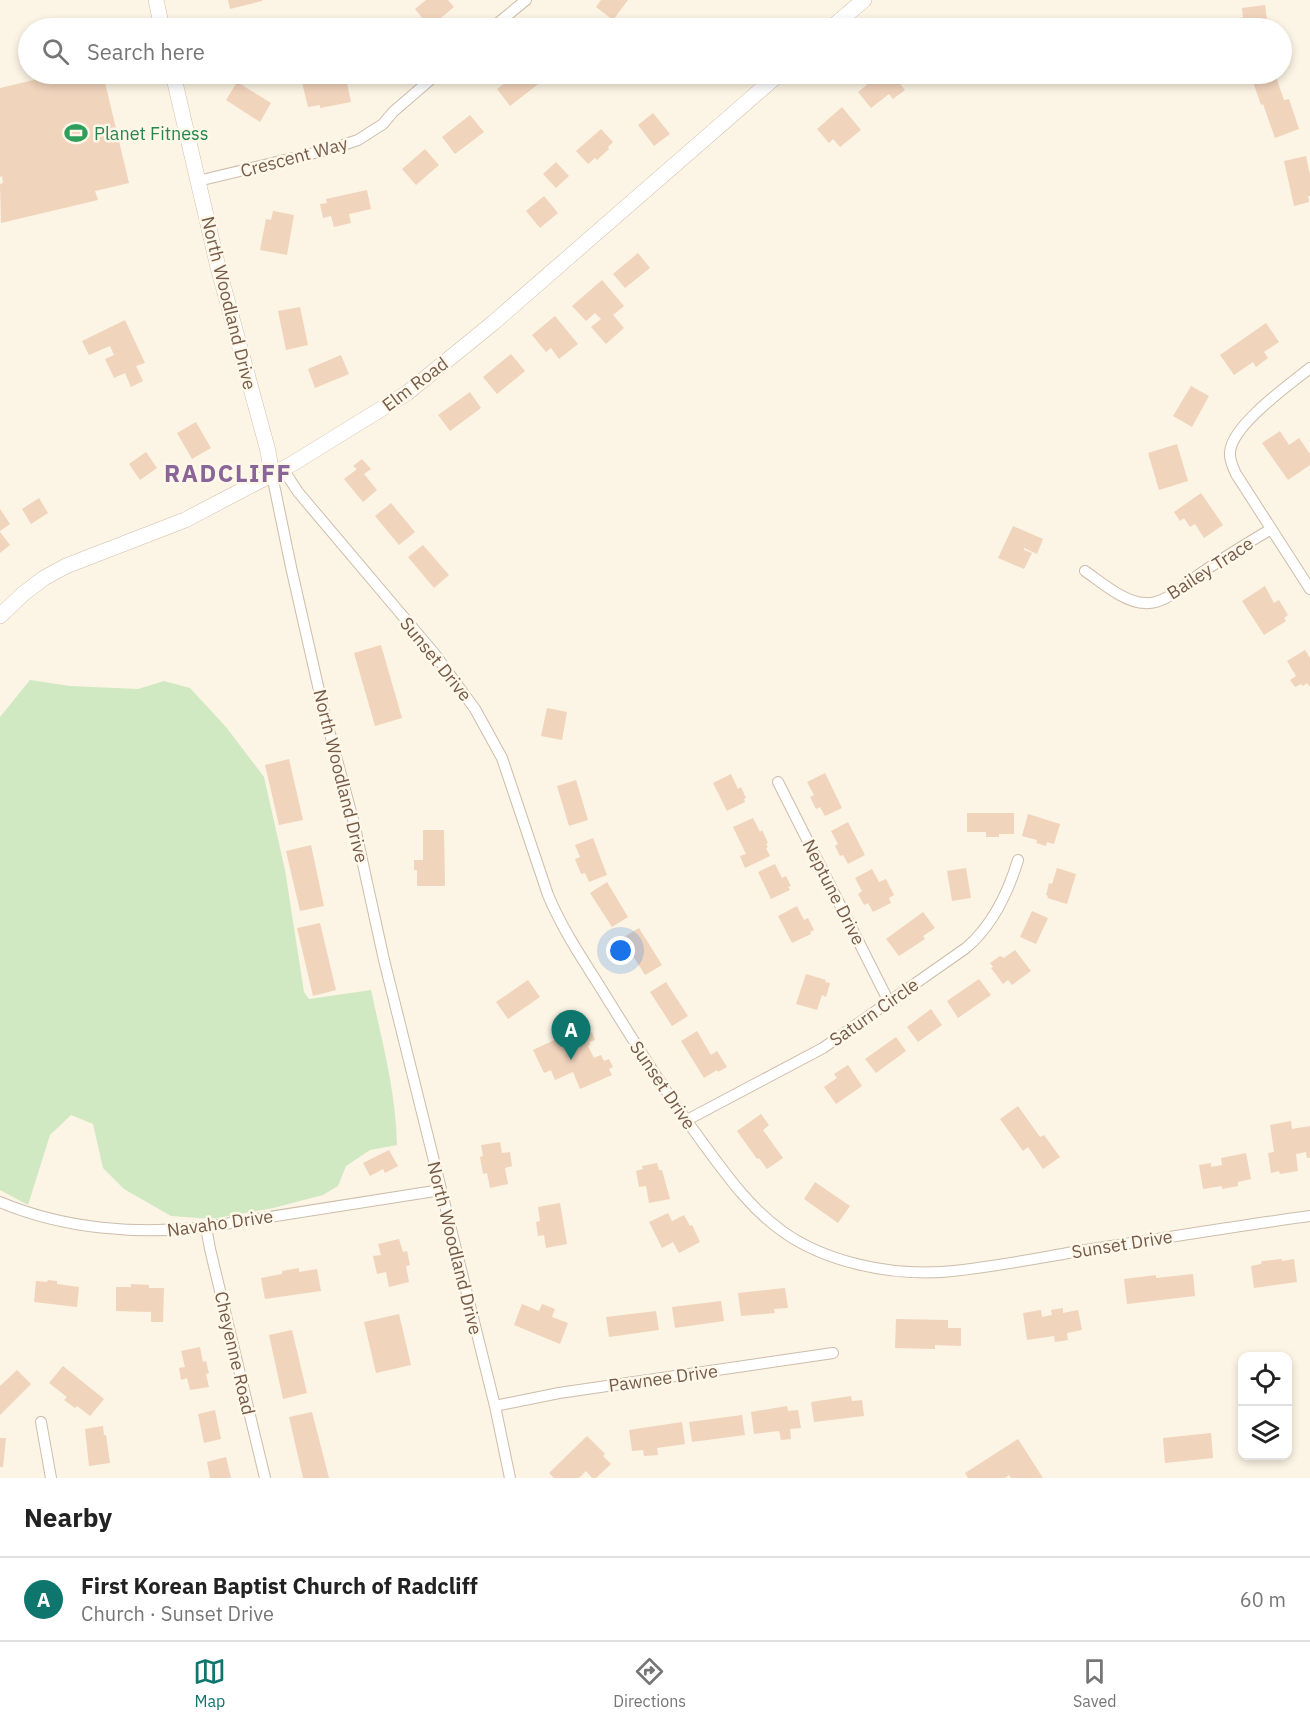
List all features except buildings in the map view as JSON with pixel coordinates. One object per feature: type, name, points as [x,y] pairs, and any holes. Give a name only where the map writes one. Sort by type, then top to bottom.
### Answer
[{"type":"street","points":[[156,0],[160,18]]},
{"type":"street","points":[[504,18],[526,0]]},
{"type":"street","points":[[843,18],[864,0]]},
{"type":"street","name":"North Woodland Drive","points":[[175,84],[218,267],[268,451],[278,472],[291,567],[323,708],[354,823],[384,960],[495,1406],[510,1478]]},
{"type":"street","name":"Crescent Way","points":[[198,181],[331,149],[358,140],[383,124],[393,112],[425,84]]},
{"type":"street","name":"Elm Road","points":[[0,616],[44,578],[66,566],[185,520],[278,472],[407,393],[493,323],[768,84]]},
{"type":"street","points":[[1310,368],[1249,418],[1232,440],[1229,454],[1236,474],[1310,589]]},
{"type":"street","name":"Sunset Drive","points":[[278,472],[298,492],[434,653],[475,709],[502,758],[556,915],[611,1005],[728,1178],[762,1216],[783,1232],[804,1245],[849,1262],[870,1267],[940,1272],[1005,1264],[1201,1231],[1310,1216]]},
{"type":"street","name":"Bailey Trace","points":[[1085,570],[1102,583],[1134,601],[1153,603],[1174,594],[1184,584],[1271,529]]},
{"type":"street","name":"Neptune Drive","points":[[778,782],[890,1002]]},
{"type":"street","name":"Saturn Circle","points":[[687,1120],[823,1048],[955,957],[985,929],[1014,876],[1018,861]]},
{"type":"street","name":"Navaho Drive","points":[[0,1202],[21,1211],[65,1221],[111,1228],[154,1231],[206,1227],[441,1190]]},
{"type":"street","name":"Cheyenne Road","points":[[206,1227],[265,1478]]},
{"type":"street","name":"Pawnee Drive","points":[[495,1406],[559,1393],[833,1353]]},
{"type":"street","points":[[41,1422],[51,1478]]},
{"type":"green space","points":[[30,680],[70,686],[138,689],[164,681],[190,688],[226,727],[264,777],[285,870],[304,992],[309,999],[371,990],[394,1106],[397,1145],[370,1150],[346,1166],[338,1186],[323,1195],[273,1208],[212,1219],[171,1216],[124,1189],[103,1168],[93,1124],[71,1115],[50,1135],[28,1205],[0,1190],[0,717]]},
{"type":"place","name":"Planet Fitness","points":[[76,133]]},
{"type":"place","name":"First Korean Baptist Church of Radcliff","points":[[571,1060]]},
{"type":"district","name":"RADCLIFF","points":[[228,473]]}]
